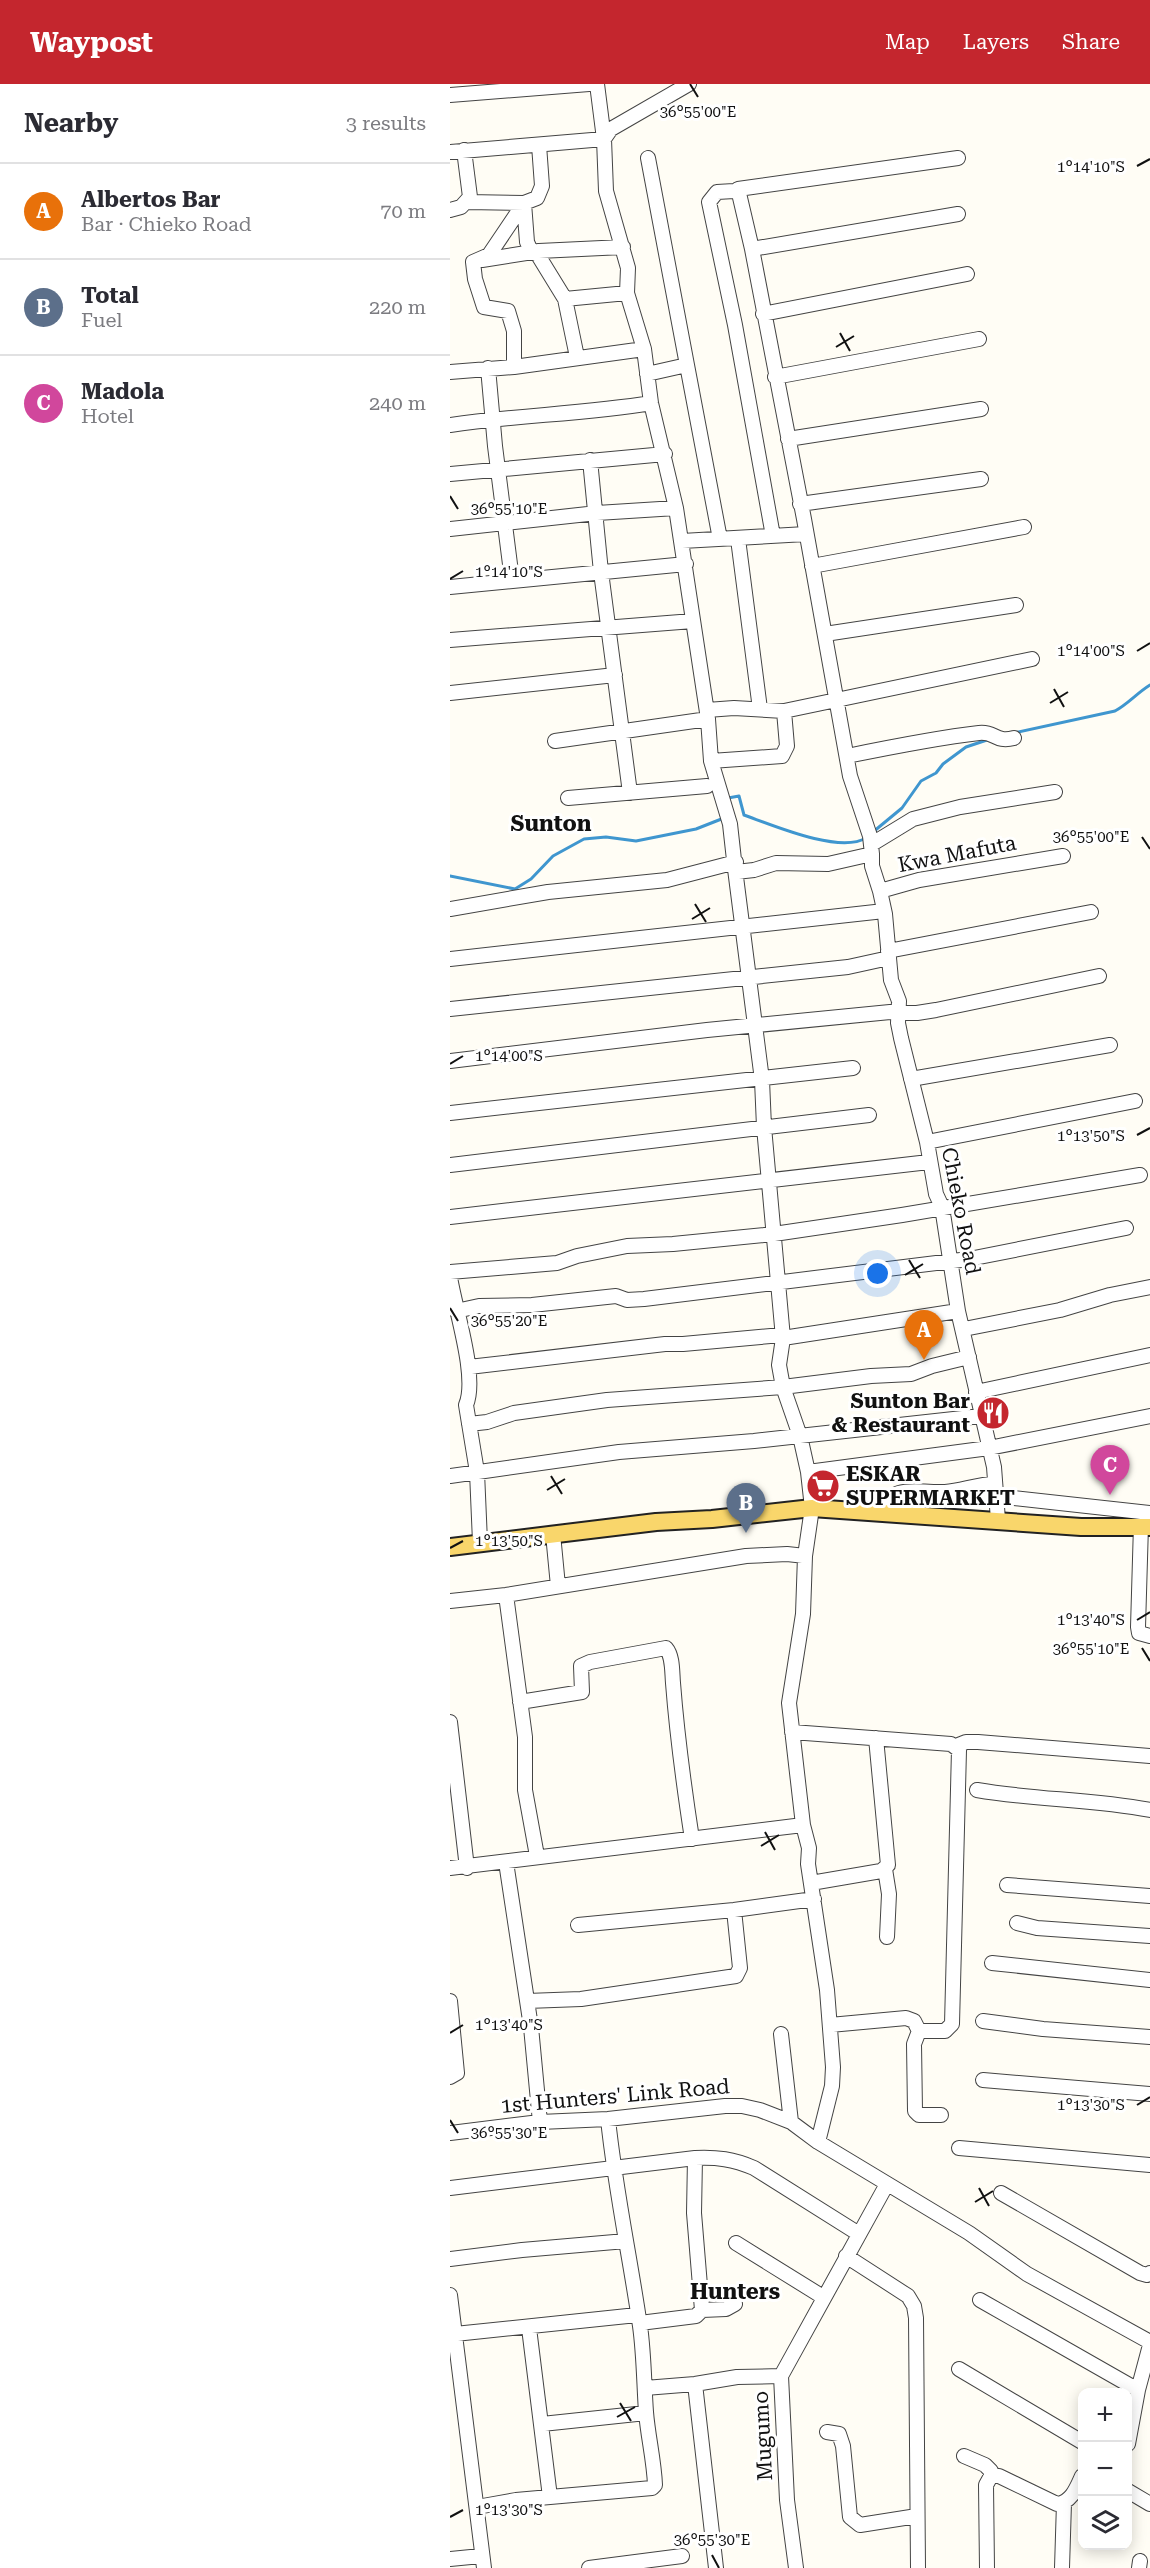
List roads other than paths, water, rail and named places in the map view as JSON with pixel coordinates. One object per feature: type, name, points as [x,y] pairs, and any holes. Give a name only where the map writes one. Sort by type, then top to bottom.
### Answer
[{"type":"main road","points":[[450,1546],[812,1508],[1081,1527],[1147,1522]]},
{"type":"street","points":[[450,95],[589,84]]},
{"type":"street","points":[[597,84],[604,139],[606,191],[628,268],[627,293],[644,349],[651,402],[676,508],[708,715],[711,761],[730,824],[762,1080],[764,1127],[779,1283],[782,1337],[779,1365],[783,1387],[800,1436],[808,1472],[812,1508],[806,1556],[803,1614],[789,1703],[830,2025],[832,2086],[818,2142]]},
{"type":"street","points":[[450,152],[604,139],[611,129],[689,84]]},
{"type":"street","points":[[467,202],[524,203],[537,198],[542,186],[539,145]]},
{"type":"street","points":[[450,210],[461,207],[470,197],[464,150]]},
{"type":"street","points":[[648,158],[720,539]]},
{"type":"street","points":[[880,891],[872,866],[871,842],[850,777],[752,249],[738,189],[958,158]]},
{"type":"street","points":[[734,191],[717,192],[709,202],[735,325],[773,536]]},
{"type":"street","points":[[524,203],[526,235],[532,252],[538,255],[565,299],[577,357]]},
{"type":"street","points":[[473,262],[489,255],[524,203]]},
{"type":"street","points":[[752,249],[958,214]]},
{"type":"street","points":[[473,262],[532,252],[623,247]]},
{"type":"street","points":[[473,262],[475,279],[484,307],[508,311],[513,332],[514,367]]},
{"type":"street","points":[[763,314],[967,274]]},
{"type":"street","points":[[565,299],[627,293]]},
{"type":"street","points":[[775,377],[979,339]]},
{"type":"street","points":[[450,372],[514,367],[644,349]]},
{"type":"street","points":[[647,374],[687,365]]},
{"type":"street","points":[[488,368],[512,580]]},
{"type":"street","points":[[450,425],[493,418],[574,413],[651,402]]},
{"type":"street","points":[[788,439],[981,409]]},
{"type":"street","points":[[450,474],[590,459],[665,454]]},
{"type":"street","points":[[590,459],[601,572],[630,793]]},
{"type":"street","points":[[800,504],[981,479]]},
{"type":"street","points":[[450,529],[597,513],[676,508]]},
{"type":"street","points":[[812,566],[1024,527]]},
{"type":"street","points":[[682,541],[806,534]]},
{"type":"street","points":[[738,539],[760,709]]},
{"type":"street","points":[[450,586],[686,564]]},
{"type":"street","points":[[825,634],[1016,604]]},
{"type":"street","points":[[450,640],[693,621]]},
{"type":"street","points":[[555,741],[708,715],[760,709],[784,711],[1032,659]]},
{"type":"street","points":[[450,693],[615,675]]},
{"type":"street","points":[[711,761],[782,756],[787,746],[784,711]]},
{"type":"street","points":[[847,756],[918,741],[983,732],[1002,738]]},
{"type":"street","points":[[568,798],[707,786]]},
{"type":"street","points":[[450,909],[548,892],[667,880],[736,867],[754,870],[776,863],[828,864],[913,819],[960,807],[1054,792]]},
{"type":"street","name":"Kwa Mafuta","points":[[884,911],[880,891],[919,880],[1063,856]]},
{"type":"street","points":[[450,959],[884,911]]},
{"type":"street","name":"Chieko Road","points":[[884,911],[891,980],[899,1001],[898,1023],[927,1142],[936,1194],[942,1207],[958,1311],[964,1329],[996,1490],[998,1520]]},
{"type":"street","points":[[450,1009],[848,967],[888,954],[1091,912]]},
{"type":"street","points":[[450,1061],[707,1030],[890,1012],[936,1010],[1099,976]]},
{"type":"street","points":[[911,1079],[1110,1045]]},
{"type":"street","points":[[450,1113],[762,1080],[853,1068]]},
{"type":"street","points":[[927,1142],[1136,1101]]},
{"type":"street","points":[[450,1165],[869,1114]]},
{"type":"street","points":[[450,1217],[929,1162]]},
{"type":"street","points":[[450,1272],[557,1263],[577,1256],[627,1246],[774,1234],[1140,1175]]},
{"type":"street","points":[[456,1311],[480,1306],[532,1305],[615,1296],[627,1300],[644,1299],[779,1283],[969,1259],[1126,1228]]},
{"type":"street","points":[[450,1277],[469,1367],[471,1395],[466,1405],[477,1472],[480,1542]]},
{"type":"street","points":[[964,1329],[1060,1310],[1110,1295],[1150,1287]]},
{"type":"street","points":[[469,1367],[665,1344],[782,1337],[958,1311]]},
{"type":"street","points":[[976,1392],[1150,1355]]},
{"type":"street","points":[[469,1424],[487,1422],[514,1413],[607,1400],[783,1387],[870,1376],[911,1374],[969,1357]]},
{"type":"street","points":[[450,1476],[619,1452],[800,1436],[981,1416]]},
{"type":"street","points":[[808,1472],[988,1448],[1150,1416]]},
{"type":"street","points":[[873,1512],[889,1496],[918,1490],[944,1492],[978,1484],[1028,1499],[1101,1509],[1147,1522],[1138,1627],[1139,1633],[1150,1636]]},
{"type":"street","points":[[1019,1521],[1028,1499]]},
{"type":"street","points":[[1078,1506],[1081,1527]]},
{"type":"street","points":[[1100,1526],[1101,1509]]},
{"type":"street","points":[[553,1534],[558,1586]]},
{"type":"street","points":[[450,1601],[506,1595],[746,1556],[787,1554],[806,1556]]},
{"type":"street","points":[[506,1595],[525,1737],[525,1790],[537,1856]]},
{"type":"street","points":[[520,1702],[582,1692],[581,1666],[590,1662],[666,1648],[670,1653],[672,1666],[677,1733],[692,1839]]},
{"type":"street","points":[[450,1722],[467,1868]]},
{"type":"street","points":[[792,1732],[956,1746],[966,1742],[978,1742],[1150,1755]]},
{"type":"street","points":[[876,1738],[887,1848],[888,1865],[885,1869],[889,1893],[888,1938]]},
{"type":"street","points":[[919,2031],[945,2031],[952,2024],[959,1750],[956,1746]]},
{"type":"street","points":[[977,1790],[1018,1797],[1117,1804],[1150,1810]]},
{"type":"street","points":[[450,1868],[467,1868],[537,1856],[803,1825]]},
{"type":"street","points":[[506,1862],[527,2001],[538,2086],[540,2122]]},
{"type":"street","points":[[811,1883],[885,1869]]},
{"type":"street","points":[[1007,1885],[1150,1896]]},
{"type":"street","points":[[578,1925],[734,1910],[814,1899]]},
{"type":"street","points":[[527,2001],[582,1999],[736,1976],[740,1968],[734,1910]]},
{"type":"street","points":[[1017,1923],[1037,1928],[1150,1935]]},
{"type":"street","points":[[992,1963],[1150,1980]]},
{"type":"street","points":[[450,2005],[457,2073],[450,2077]]},
{"type":"street","points":[[830,2025],[906,2018],[914,2021],[919,2031],[914,2044],[915,2111],[919,2115],[942,2115]]},
{"type":"street","points":[[983,2021],[1043,2029],[1150,2037]]},
{"type":"street","points":[[781,2034],[791,2122]]},
{"type":"street","points":[[983,2080],[1150,2094]]},
{"type":"street","name":"1st Hunters' Link Road","points":[[450,2133],[540,2122],[608,2119],[742,2106],[760,2110],[791,2122],[818,2142],[969,2234],[1027,2274],[1150,2344]]},
{"type":"street","points":[[477,2507],[516,2500],[652,2488],[655,2485],[638,2319],[622,2204],[613,2168],[608,2119]]},
{"type":"street","points":[[959,2148],[1150,2165]]},
{"type":"street","points":[[695,2158],[694,2213],[702,2310]]},
{"type":"street","points":[[450,2188],[695,2158],[728,2159],[754,2168],[859,2234]]},
{"type":"street","name":"Mugumo","points":[[796,2568],[784,2458],[781,2376],[887,2184]]},
{"type":"street","points":[[1001,2193],[1140,2273],[1147,2275],[1150,2273]]},
{"type":"street","points":[[450,2259],[626,2241]]},
{"type":"street","points":[[736,2243],[823,2297]]},
{"type":"street","points":[[846,2256],[908,2296],[914,2306],[916,2318],[918,2568]]},
{"type":"street","points":[[450,2295],[482,2562],[450,2559]]},
{"type":"street","points":[[980,2300],[1138,2390]]},
{"type":"street","points":[[455,2334],[696,2316],[702,2310],[726,2308],[735,2304]]},
{"type":"street","points":[[529,2328],[550,2497]]},
{"type":"street","points":[[1128,2442],[1138,2390],[1150,2344]]},
{"type":"street","points":[[959,2369],[1078,2439]]},
{"type":"street","points":[[645,2388],[695,2384],[737,2377],[781,2376]]},
{"type":"street","points":[[695,2384],[716,2568]]},
{"type":"street","points":[[542,2424],[646,2413]]},
{"type":"street","points":[[827,2432],[839,2434],[843,2446],[850,2517],[860,2525],[917,2516]]},
{"type":"street","points":[[964,2456],[985,2465],[991,2471],[986,2485],[987,2568]]},
{"type":"street","points":[[991,2476],[999,2476],[1057,2504],[1064,2504]]},
{"type":"street","points":[[1062,2568],[1064,2504],[1078,2485]]},
{"type":"street","points":[[1132,2493],[1150,2504]]},
{"type":"street","points":[[589,2568],[682,2556]]},
{"type":"waterway","points":[[1014,733],[1115,711],[1150,685]]},
{"type":"waterway","points":[[873,832],[902,808],[921,781],[936,773],[943,764],[966,747],[990,739]]},
{"type":"waterway","points":[[728,798],[739,796],[744,815],[805,836],[839,843],[866,838]]},
{"type":"waterway","points":[[450,876],[515,889],[531,879],[553,856],[584,839],[606,837],[636,841],[696,829],[724,818]]},
{"type":"place","name":"Albertos Bar","points":[[924,1360]]},
{"type":"place","name":"Sunton Bar & Restaurant","points":[[993,1413]]},
{"type":"place","name":"ESKAR SUPERMARKET","points":[[823,1486]]},
{"type":"place","name":"Madola","points":[[1110,1495]]},
{"type":"place","name":"Total","points":[[746,1533]]},
{"type":"district","name":"Sunton","points":[[551,823]]},
{"type":"district","name":"Hunters","points":[[735,2291]]}]
